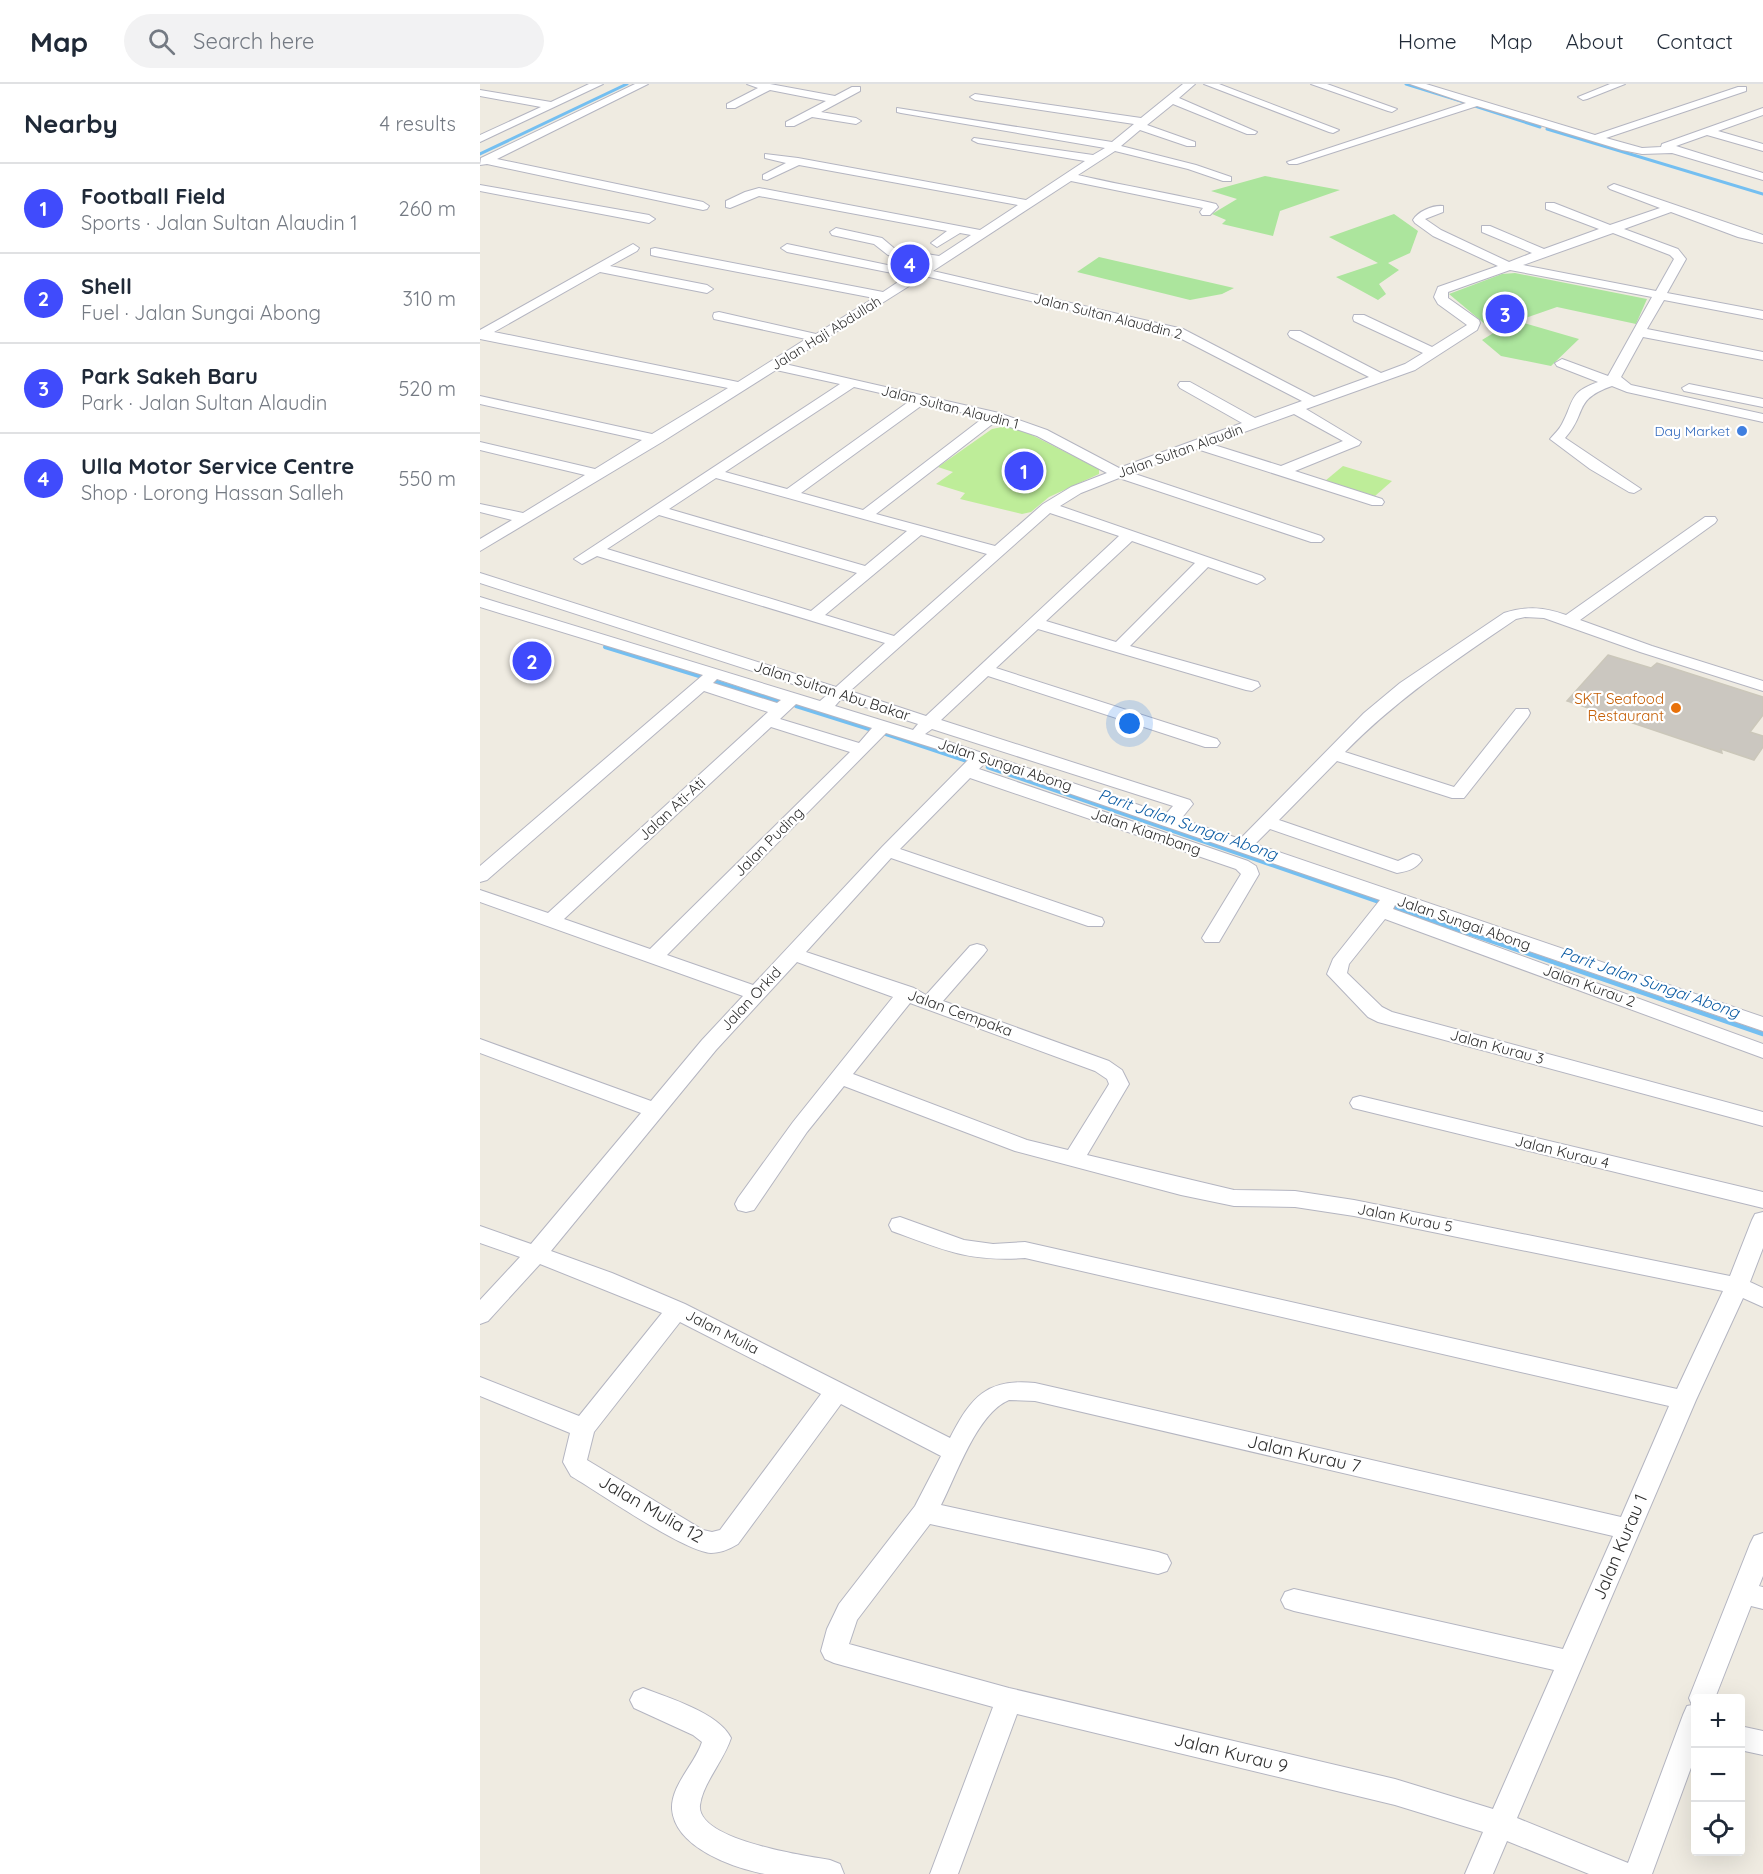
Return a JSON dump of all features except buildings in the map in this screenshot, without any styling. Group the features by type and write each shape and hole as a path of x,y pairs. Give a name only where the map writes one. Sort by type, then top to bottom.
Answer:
{"street":[{"path":"481,94 504,84"},
{"path":"481,137 598,84"},
{"path":"483,162 643,84"},
{"path":"752,84 835,99"},
{"name":"Jalan Haji Abdullah","path":"480,546 517,516 598,474 657,439 983,234 1097,159 1190,84"},
{"path":"1209,84 1333,130"},
{"path":"1316,84 1392,109"},
{"path":"1416,84 1594,139 1642,151 1673,150"},
{"path":"1583,98 1620,84"},
{"path":"731,106 768,87"},
{"path":"790,124 856,89"},
{"path":"1594,139 1742,89"},
{"path":"481,94 551,105"},
{"path":"975,97 1141,124 1191,144"},
{"path":"1171,99 1251,132"},
{"path":"1293,162 1476,103"},
{"path":"901,110 1114,146 1227,179"},
{"path":"1763,111 1666,146 1763,177"},
{"path":"810,113 856,122"},
{"path":"1706,131 1763,148"},
{"path":"978,140 1097,159"},
{"path":"770,156 1029,204"},
{"path":"767,177 798,161"},
{"path":"483,162 703,206"},
{"path":"1070,177 1118,188 1150,192 1212,207 1206,212"},
{"path":"1614,187 1763,239"},
{"path":"480,188 649,219"},
{"path":"730,204 749,194 759,192 983,234"},
{"path":"1550,206 1679,256 1680,259 1614,378 1580,398 1575,404 1572,422 1557,439 1595,466 1634,489"},
{"path":"1509,266 1670,208"},
{"path":"1439,209 1420,216 1419,220 1454,242 1509,266 1763,315"},
{"path":"937,243 958,229"},
{"path":"1486,229 1544,254"},
{"path":"836,232 878,241 892,252 942,260"},
{"path":"482,334 633,248"},
{"name":"Jalan Sultan Alauddin 2","path":"787,248 921,273 1172,330 1232,358 1315,403"},
{"path":"655,252 886,296"},
{"name":"Jalan Sultan Alaudin","path":"823,707 1048,507 1076,490 1118,473 1410,367 1472,327 1474,323 1443,301 1440,297 1442,290 1509,266"},
{"path":"598,268 707,289"},
{"path":"718,316 818,338"},
{"path":"480,318 502,322"},
{"path":"1359,318 1434,353"},
{"path":"1640,332 1763,356"},
{"path":"482,334 739,386"},
{"path":"1294,334 1381,378"},
{"path":"1562,363 1614,378 1763,403"},
{"name":"Jalan Sultan Alaudin 1","path":"773,365 994,416 1042,433 1118,473 1316,538"},
{"path":"1614,378 1628,388 1763,418"},
{"path":"582,559 851,382"},
{"path":"1185,385 1253,423"},
{"path":"789,494 922,399"},
{"path":"480,400 657,439"},
{"path":"1282,471 1354,442 1296,408"},
{"path":"865,515 994,416"},
{"path":"1197,444 1377,502"},
{"path":"480,446 598,474"},
{"path":"480,508 517,516 582,470"},
{"path":"714,473 998,552"},
{"path":"1048,507 1257,579"},
{"path":"657,510 867,571"},
{"path":"1568,621 1710,520"},
{"path":"814,616 918,530"},
{"path":"915,736 1128,535"},
{"path":"597,551 895,641"},
{"path":"1119,648 1205,561"},
{"name":"Jalan Sultan Abu Bakar","path":"480,578 1184,804 1170,820"},
{"name":"Jalan Sungai Abong","path":"480,602 708,679 781,710 823,707 1170,820 1243,846 1386,905"},
{"path":"1243,846 1370,717 1406,687 1510,616 1535,611 1763,686"},
{"path":"1035,623 1252,686"},
{"path":"985,670 1211,743"},
{"path":"480,876 708,679"},
{"path":"781,710 862,750"},
{"name":"Jalan Ati-Ati","path":"551,921 781,710"},
{"path":"1333,754 1458,794 1521,713"},
{"name":"Jalan Puding","path":"653,957 862,750 883,726"},
{"name":"Jalan Orkid","path":"480,1315 535,1255 709,1045 888,852 981,757"},
{"name":"Jalan Kiambang","path":"967,771 1249,870 1250,874 1212,938"},
{"path":"1266,821 1397,867 1405,866 1413,860"},
{"path":"888,852 1095,922"},
{"path":"480,896 756,993"},
{"name":"Jalan Kurau 2","path":"1386,905 1723,1022 1763,1051"},
{"name":"Jalan Kurau 3","path":"1386,905 1340,963 1337,974 1375,1012 1384,1017 1763,1119"},
{"path":"931,1002 977,950"},
{"name":"Jalan Cempaka","path":"794,954 907,993 1102,1066 1115,1075 1119,1084 1074,1158"},
{"path":"746,1204 800,1127 907,993"},
{"path":"1723,1022 1763,1024"},
{"path":"480,1046 656,1111"},
{"name":"Jalan Kurau 5","path":"840,1077 1022,1146 1234,1198 1295,1199 1354,1208 1737,1286 1763,1298"},
{"name":"Jalan Kurau 4","path":"1360,1103 1763,1200"},
{"name":"Jalan Kurau 1","path":"1479,1874 1684,1400 1737,1286 1763,1220"},
{"path":"900,1225 962,1248 993,1252 1025,1250 1684,1400"},
{"name":"Jalan Mulia","path":"480,1234 677,1310 954,1451"},
{"path":"480,1386 583,1428 677,1310"},
{"name":"Jalan Kurau 7","path":"954,1451 984,1405 998,1394 1014,1390 1035,1392 1628,1529"},
{"name":"Jalan Mulia 12","path":"583,1428 574,1455 575,1462 580,1469 694,1537 706,1542 719,1543 729,1537 837,1391"},
{"path":"954,1451 925,1512 1158,1563"},
{"name":"Jalan Kurau 9","path":"925,1512 849,1612 840,1629 834,1652 1009,1700 1361,1785 1399,1791 1501,1823 1621,1874"},
{"path":"1704,1694 1754,1596 1763,1544"},
{"path":"1294,1600 1571,1662"},
{"path":"643,1700 703,1726 717,1738 713,1754 692,1786 685,1811 691,1827 711,1842 765,1867 830,1874"},
{"path":"944,1874 1009,1700"},
{"path":"1638,1874 1691,1731"},
{"path":"1745,1739 1763,1743"}],"green space":[{"path":"1265,176 1340,190 1280,211 1273,236 1222,224 1226,220 1212,214 1237,199 1211,191"},
{"path":"1394,214 1418,231 1410,253 1388,263 1399,270 1379,284 1386,294 1378,300 1336,277 1378,263 1329,237"},
{"path":"1099,257 1234,288 1222,294 1190,300 1077,272"},
{"path":"1515,273 1647,299 1636,324 1557,307 1517,321 1579,339 1551,366 1501,356 1482,340 1500,329 1486,325 1449,294 1502,274"},
{"path":"1007,426 1018,428 1099,469 1099,474 1049,497 1031,512 1022,514 960,499 965,493 936,484 953,472 938,467 992,429"},
{"path":"1343,466 1392,481 1375,496 1325,481"}],"waterway":[{"path":"480,154 627,84"},
{"path":"1406,84 1464,102"},
{"path":"1475,106 1540,127"},
{"path":"1547,129 1763,194"},
{"name":"Parit Jalan Sungai Abong","path":"605,647 699,676"},
{"name":"Parit Jalan Sungai Abong","path":"717,682 780,702"},
{"name":"Parit Jalan Sungai Abong","path":"796,706 869,729"},
{"name":"Parit Jalan Sungai Abong","path":"886,734 970,762"},
{"name":"Parit Jalan Sungai Abong","path":"988,767 1380,902"},
{"name":"Parit Jalan Sungai Abong","path":"1392,907 1763,1034"}],"place":[{"name":"Ulla Motor Service Centre","path":"910,264"},
{"name":"Park Sakeh Baru","path":"1505,314"},
{"name":"Day Market","path":"1742,431"},
{"name":"Football Field","path":"1024,471"},
{"name":"Shell","path":"532,661"},
{"name":"SKT Seafood Restaurant","path":"1676,708"}]}
